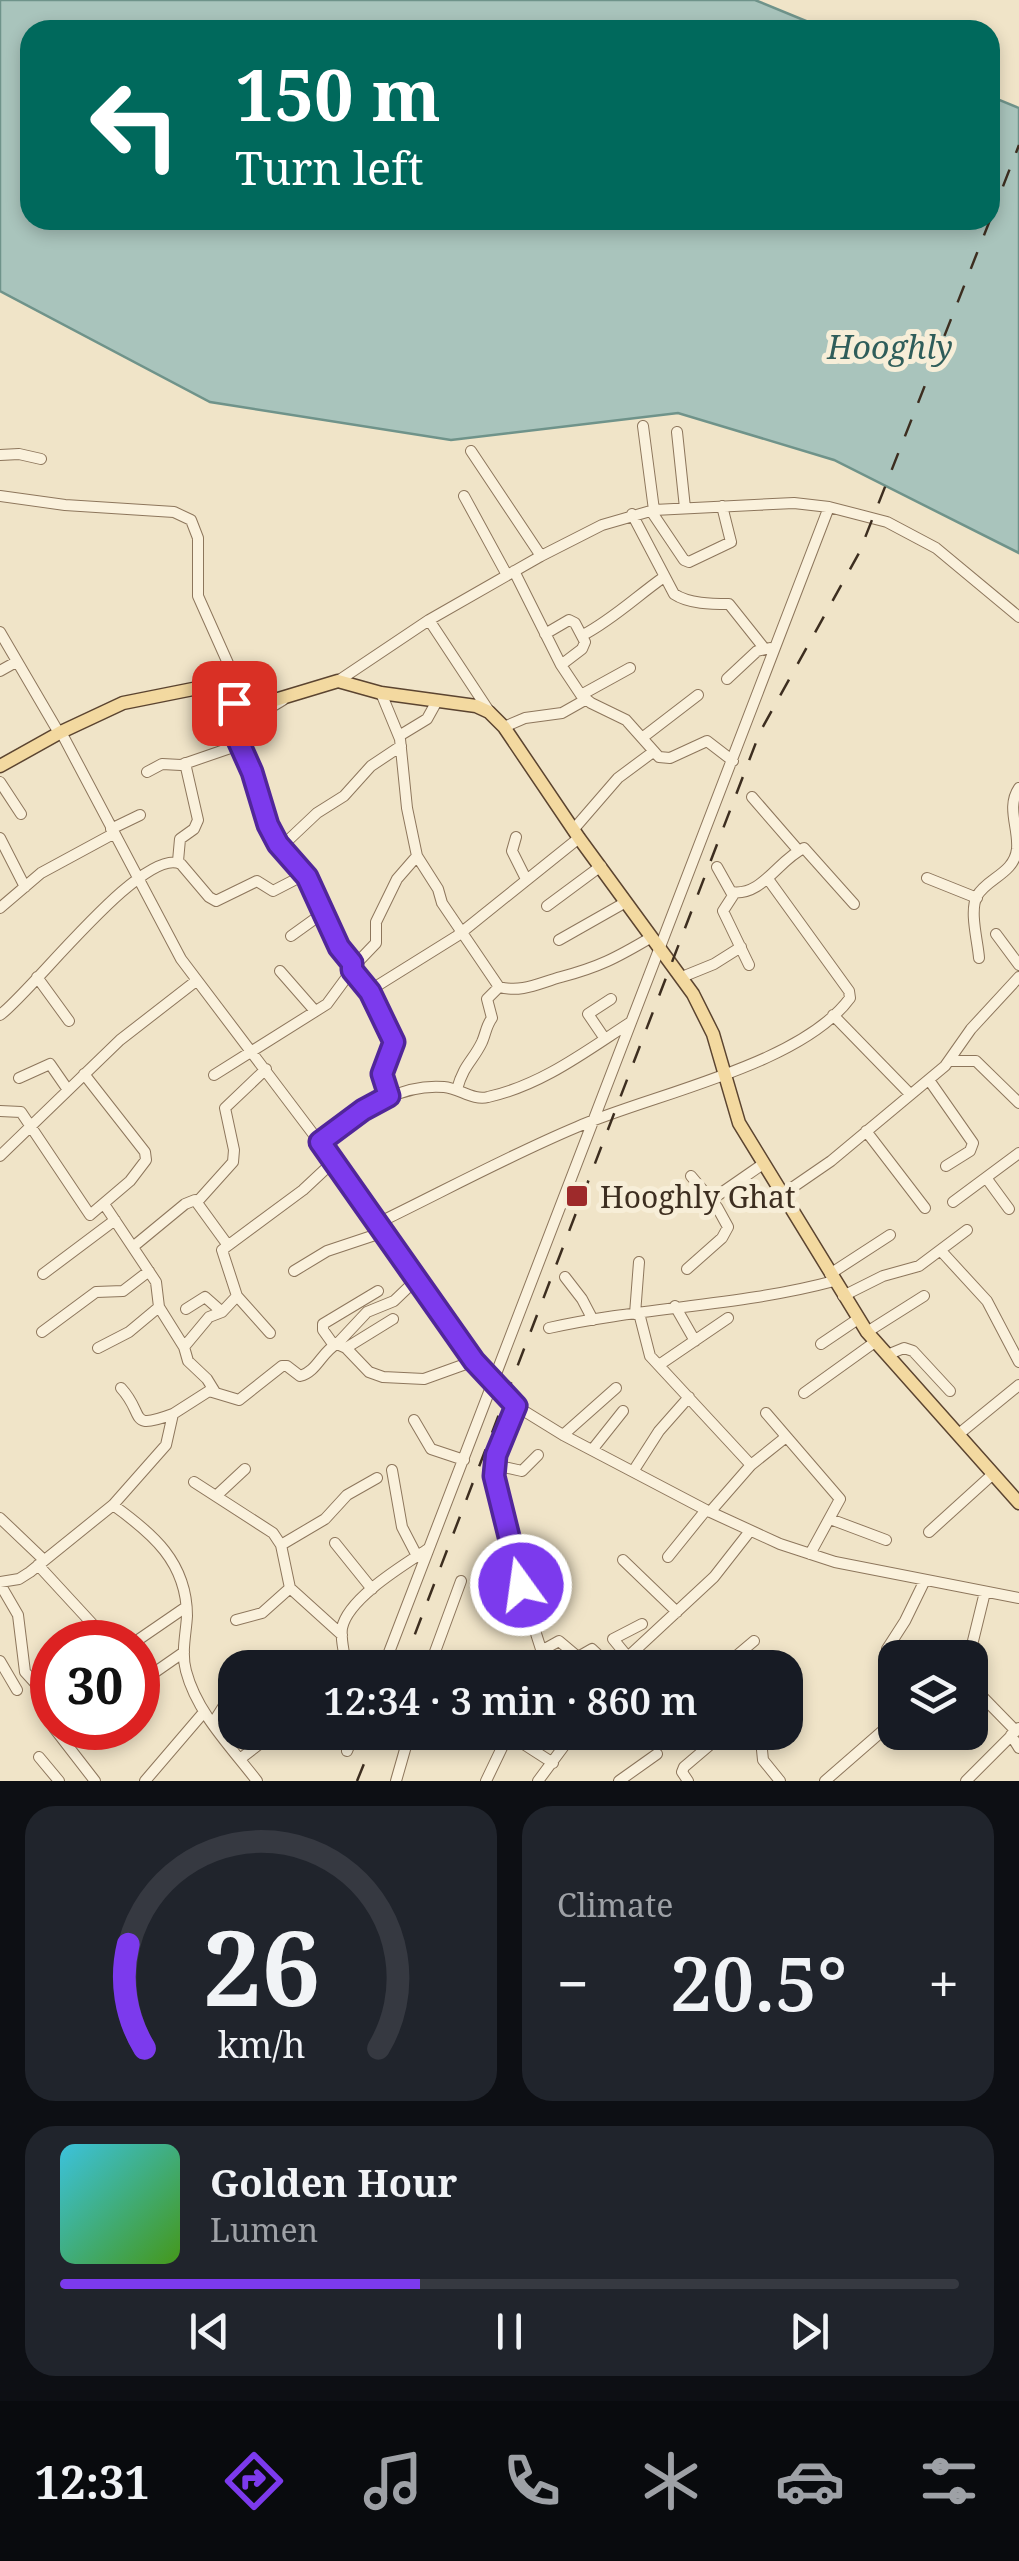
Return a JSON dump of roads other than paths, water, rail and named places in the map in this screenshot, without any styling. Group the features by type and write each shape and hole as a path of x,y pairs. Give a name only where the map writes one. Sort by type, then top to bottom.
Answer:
{"main road":[{"path":"0,766 123,703 214,686 240,688 266,699 284,700 338,681 382,693 476,706 489,712 504,727 650,938 682,977 713,1034 739,1124 858,1319 1019,1503"}],"street":[{"path":"643,426 653,510 684,560 689,562 731,542 722,506"},
{"path":"677,432 685,508"},
{"path":"471,452 541,556"},
{"path":"0,456 18,454 41,459"},
{"path":"0,496 174,512 191,520 198,538 198,596 240,688"},
{"path":"464,496 583,698 626,720 662,758 707,741 733,762"},
{"path":"338,681 429,620 541,556 602,525 653,510 794,503 829,507 886,522 918,537 951,560 1019,617"},
{"path":"390,1650 829,507"},
{"path":"632,514 678,597 695,598 711,606 729,604 764,648 776,650"},
{"path":"583,636 602,626 616,611 664,577"},
{"path":"429,620 489,712"},
{"path":"545,634 572,620 583,636 582,649 561,664"},
{"path":"0,632 60,733 196,982 334,1161 474,1361 516,1406 708,1511 810,1554 1019,1598"},
{"path":"727,679 764,648"},
{"path":"0,671 16,662"},
{"path":"504,727 525,718 562,712 630,668"},
{"path":"214,686 238,710 239,745 252,772 268,825 304,875 394,1042 382,1074 389,1096"},
{"path":"382,693 400,741 417,856 438,889 442,903 498,987 528,988 590,971 650,938"},
{"path":"642,738 698,695"},
{"path":"237,727 284,700"},
{"path":"281,847 428,719 436,701"},
{"path":"147,772 162,764 184,764 239,745"},
{"path":"370,992 462,932 526,879 576,834 618,778 653,752"},
{"path":"184,764 198,820 194,830 180,840 178,861 208,897 216,901 257,881 273,891 304,875"},
{"path":"0,782 21,814"},
{"path":"976,898 1015,857 1013,798 1019,788"},
{"path":"752,797 798,850"},
{"path":"0,908 41,874 140,814"},
{"path":"516,837 512,851 526,879"},
{"path":"0,838 26,887"},
{"path":"749,965 723,910 734,894 761,885 798,850 806,849 854,904"},
{"path":"214,1076 331,1001 352,968 376,943 376,922 398,879 417,856"},
{"path":"0,1015 13,1006 82,928 139,879 178,861"},
{"path":"547,906 601,866"},
{"path":"717,868 734,894"},
{"path":"928,878 976,898"},
{"path":"294,1272 593,1120 723,1076 811,1033 833,1015 851,994 768,879"},
{"path":"976,898 979,958"},
{"path":"559,940 626,902"},
{"path":"291,936 324,913"},
{"path":"996,934 1019,965"},
{"path":"682,977 741,947"},
{"path":"280,971 314,1012"},
{"path":"37,977 69,1020"},
{"path":"783,1194 818,1171 950,1061 971,1029 1019,977"},
{"path":"0,1156 154,1011 196,982"},
{"path":"457,1089 465,1065 483,1040 492,1018 486,999 498,987"},
{"path":"604,1039 588,1014 611,1000"},
{"path":"833,1015 910,1094"},
{"path":"320,1142 389,1096 426,1087 457,1089 482,1098 515,1088 577,1058 631,1021"},
{"path":"950,1061 976,1060 1019,1103"},
{"path":"19,1078 50,1064 68,1090"},
{"path":"134,1246 185,1204 198,1201 233,1162 225,1108 266,1070"},
{"path":"0,1111 20,1112 32,1125 90,1215 143,1168 146,1160 145,1152 114,1109 84,1074"},
{"path":"929,1080 974,1143 970,1151 946,1166"},
{"path":"866,1132 925,1208"},
{"path":"953,1202 1019,1153"},
{"path":"270,1333 238,1296 222,1256 227,1244 303,1190 334,1161"},
{"path":"711,1200 763,1164"},
{"path":"687,1269 727,1231 727,1222 691,1176"},
{"path":"988,1178 1009,1209"},
{"path":"198,1201 227,1244"},
{"path":"104,1204 149,1271 159,1291 160,1308 184,1347 188,1361 216,1393"},
{"path":"43,1274 115,1220"},
{"path":"844,1296 900,1270 919,1266 966,1230"},
{"path":"548,1328 674,1306 769,1296 832,1277 890,1235"},
{"path":"942,1252 987,1300 1019,1362"},
{"path":"638,1262 637,1313 646,1349 751,1465"},
{"path":"42,1332 96,1292 123,1291 149,1271"},
{"path":"565,1277 592,1320"},
{"path":"121,1388 132,1400 136,1416 150,1422 173,1414 209,1391 239,1400 282,1366 304,1376 339,1345 362,1317 394,1301 418,1278"},
{"path":"378,1291 323,1324 322,1330 369,1372 383,1377 429,1378 474,1361"},
{"path":"184,1347 209,1318 222,1312 238,1296"},
{"path":"804,1392 924,1296"},
{"path":"186,1309 204,1297 222,1312"},
{"path":"674,1306 696,1340"},
{"path":"98,1348 129,1332 160,1308"},
{"path":"659,1365 728,1318"},
{"path":"339,1345 393,1319"},
{"path":"821,1344 858,1319"},
{"path":"887,1355 904,1348 912,1351 950,1391"},
{"path":"960,1433 1019,1385"},
{"path":"563,1435 616,1388"},
{"path":"634,1470 659,1431 689,1397"},
{"path":"516,1406 495,1465 496,1485 541,1650"},
{"path":"592,1450 623,1411"},
{"path":"766,1413 840,1499 810,1554"},
{"path":"30,1677 23,1666 18,1615 2,1580 19,1579 113,1505 166,1444 173,1414"},
{"path":"414,1420 431,1449 464,1460"},
{"path":"668,1557 751,1465 786,1437"},
{"path":"495,1465 522,1471 538,1455"},
{"path":"216,1496 244,1469"},
{"path":"392,1470 402,1526 417,1556"},
{"path":"929,1532 993,1474"},
{"path":"281,1545 326,1520 347,1496 377,1478"},
{"path":"194,1482 274,1533 281,1545 290,1588 342,1635"},
{"path":"113,1505 161,1543 170,1557 186,1606 186,1670 204,1712 257,1781"},
{"path":"0,1518 90,1620"},
{"path":"830,1519 886,1540"},
{"path":"634,1650 723,1567 750,1531"},
{"path":"335,1543 372,1589"},
{"path":"344,1650 345,1620 372,1589 430,1547"},
{"path":"623,1560 677,1612"},
{"path":"893,1640 924,1580"},
{"path":"436,1650 461,1581"},
{"path":"236,1620 262,1613 290,1588"},
{"path":"973,1640 985,1592"},
{"path":"160,1624 186,1606"},
{"path":"622,1650 614,1639 642,1624"},
{"path":"743,1650 754,1641"},
{"path":"547,1650 559,1642 569,1650"},
{"path":"160,1669 184,1652"},
{"path":"0,1661 17,1690"},
{"path":"988,1703 1015,1732 1019,1748"},
{"path":"145,1781 204,1712"},
{"path":"213,1724 218,1716"},
{"path":"966,1781 1015,1732"},
{"path":"825,1781 878,1735"},
{"path":"71,1750 95,1781"},
{"path":"240,1759 251,1750"},
{"path":"396,1781 405,1750"},
{"path":"486,1781 499,1750"},
{"path":"532,1750 553,1763"},
{"path":"543,1779 561,1750"},
{"path":"688,1781 682,1772 684,1767 704,1750"},
{"path":"761,1750 780,1781"},
{"path":"620,1781 657,1754"},
{"path":"39,1757 58,1781"}],"water":[{"name":"Hooghly","path":"0,0 755,0 804,20 20,20 20,230 1000,230 1000,100 1019,108 1019,553 834,460 678,413 451,440 210,402 0,291"}],"railway":[{"path":"1000,194 1019,145"},
{"path":"409,1650 760,732 859,553 986,230"},
{"path":"357,1781 370,1750"}],"place":[{"name":"Hooghly Ghat","path":"577,1196"}]}
